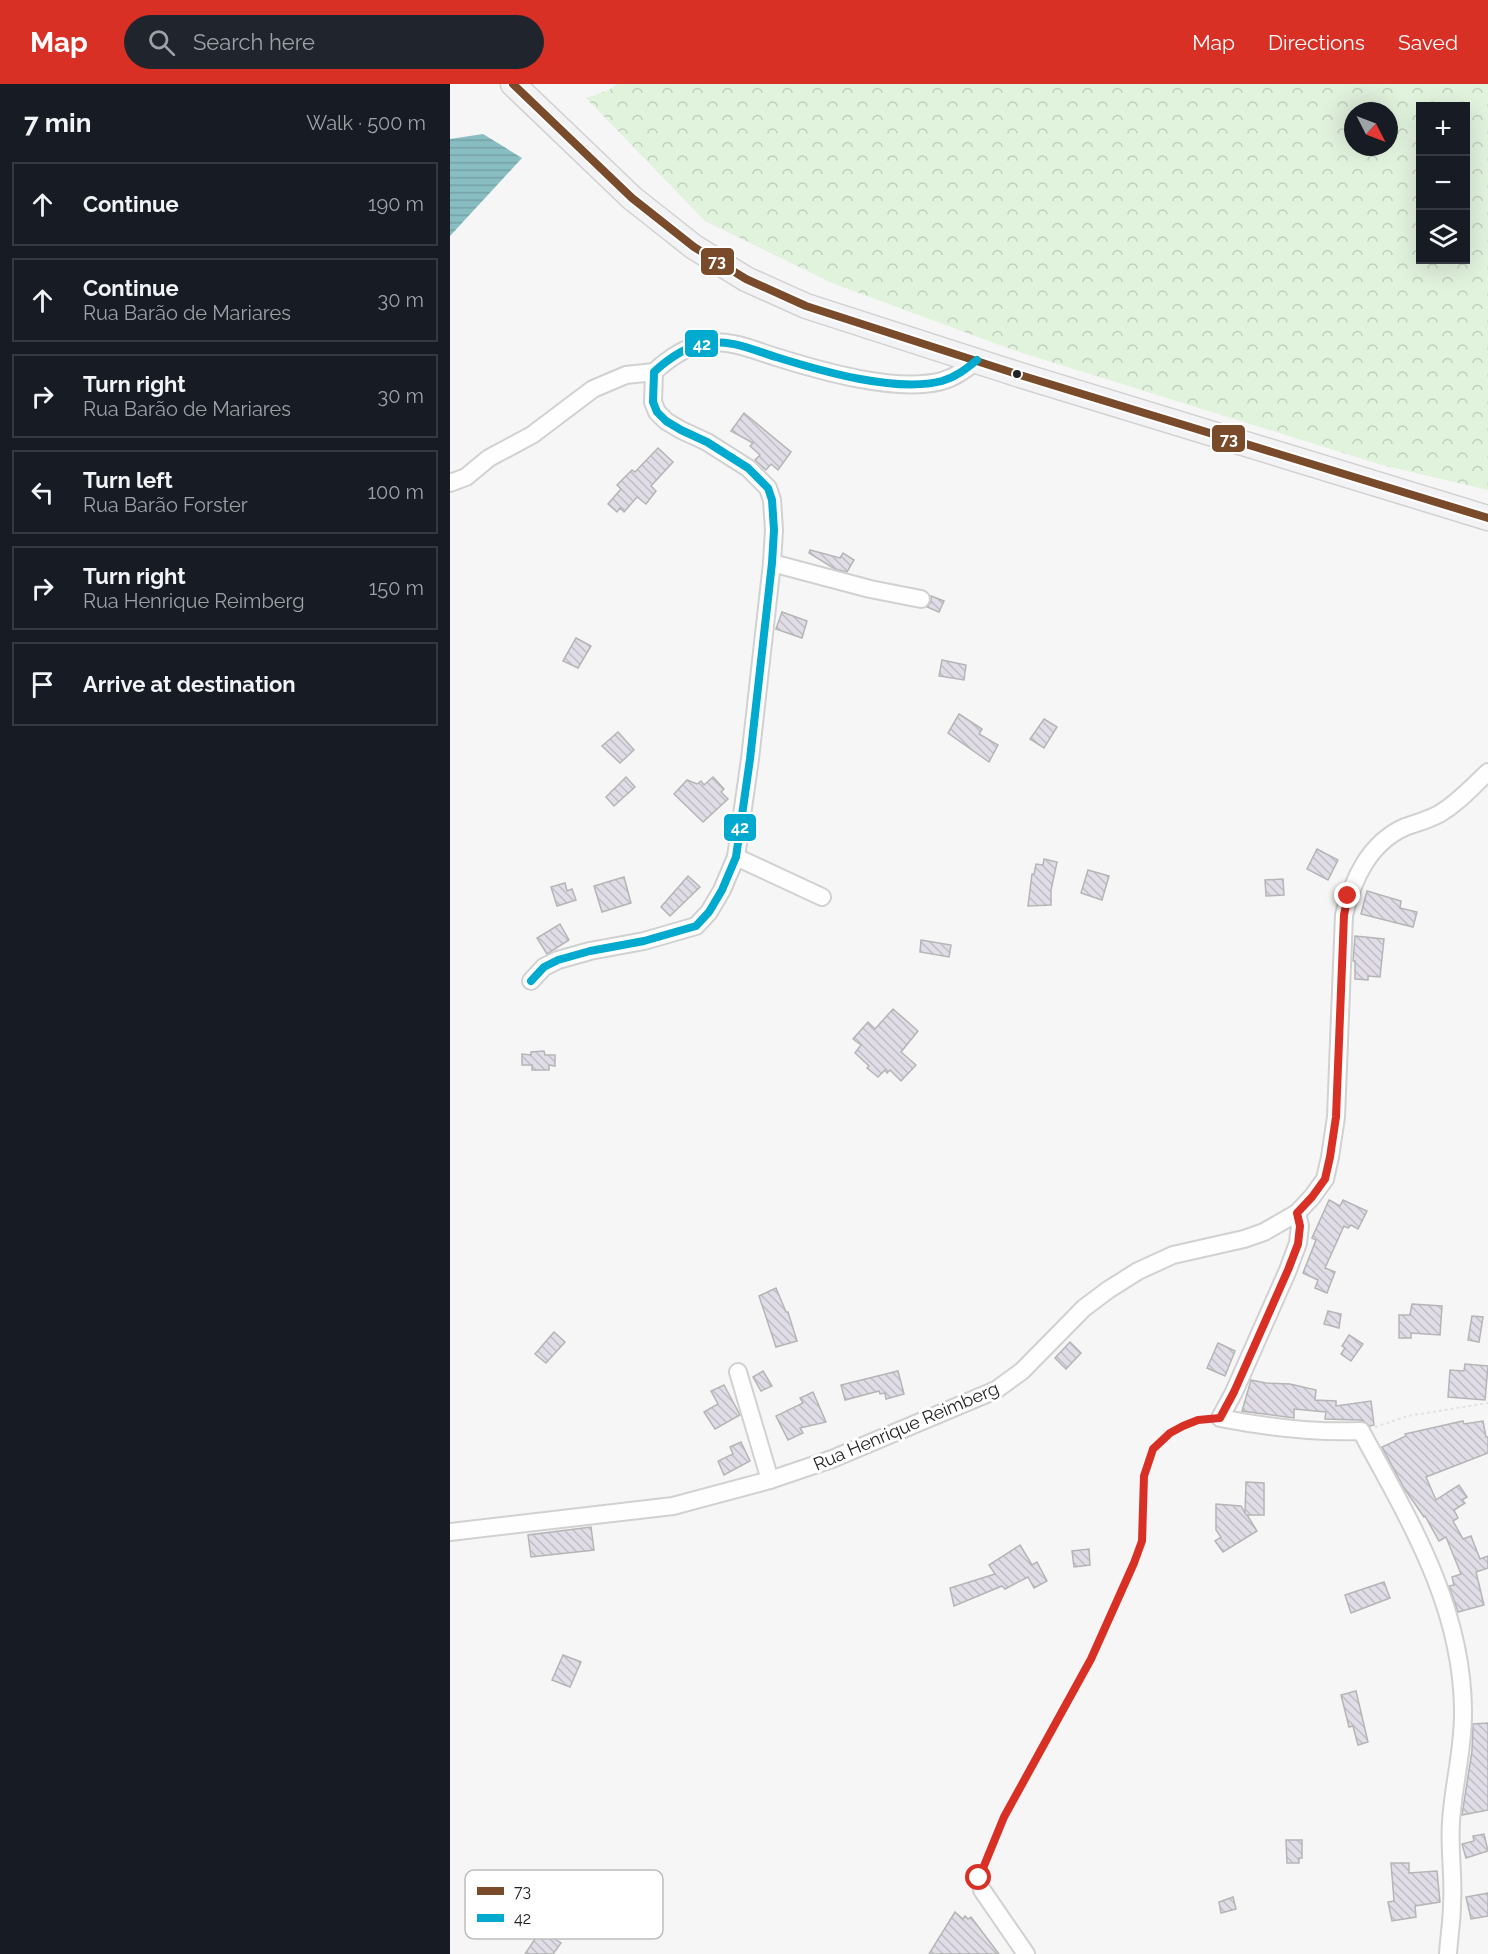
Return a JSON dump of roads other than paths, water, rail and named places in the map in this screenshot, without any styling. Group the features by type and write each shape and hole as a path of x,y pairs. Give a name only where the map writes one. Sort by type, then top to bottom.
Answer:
{"main road":[{"path":"513,84 632,198 694,247 746,279 806,306 1488,518"}],"street":[{"path":"450,483 466,477 489,459 532,435 593,389 626,375 654,372 682,351 707,343 741,345 823,370 907,385 944,381 962,373 976,360"},
{"path":"531,981 544,967 558,960 689,930 696,926 709,912 722,890 736,857 750,759 772,563 774,512 768,488 754,473 707,442 666,421 657,412 653,402 654,372"},
{"path":"772,563 870,589 921,598"},
{"name":"Rua Henrique Reimberg","path":"450,1532 674,1506 699,1501 770,1480 867,1445 996,1390 1022,1371 1084,1308 1138,1271 1173,1255 1254,1236 1297,1213 1325,1179 1330,1157 1336,1117 1344,915 1352,885 1373,851 1384,840 1452,806 1488,772"},
{"path":"736,857 822,897"},
{"path":"1297,1213 1300,1226 1298,1244 1234,1392 1220,1418 1274,1426 1343,1432 1361,1431 1422,1544 1451,1623 1460,1670 1462,1728 1451,1822 1452,1904 1448,1954"},
{"path":"738,1372 770,1480"},
{"path":"982,1890 1024,1953"}],"water":[{"path":"483,134 522,158 450,236 450,139"}]}
